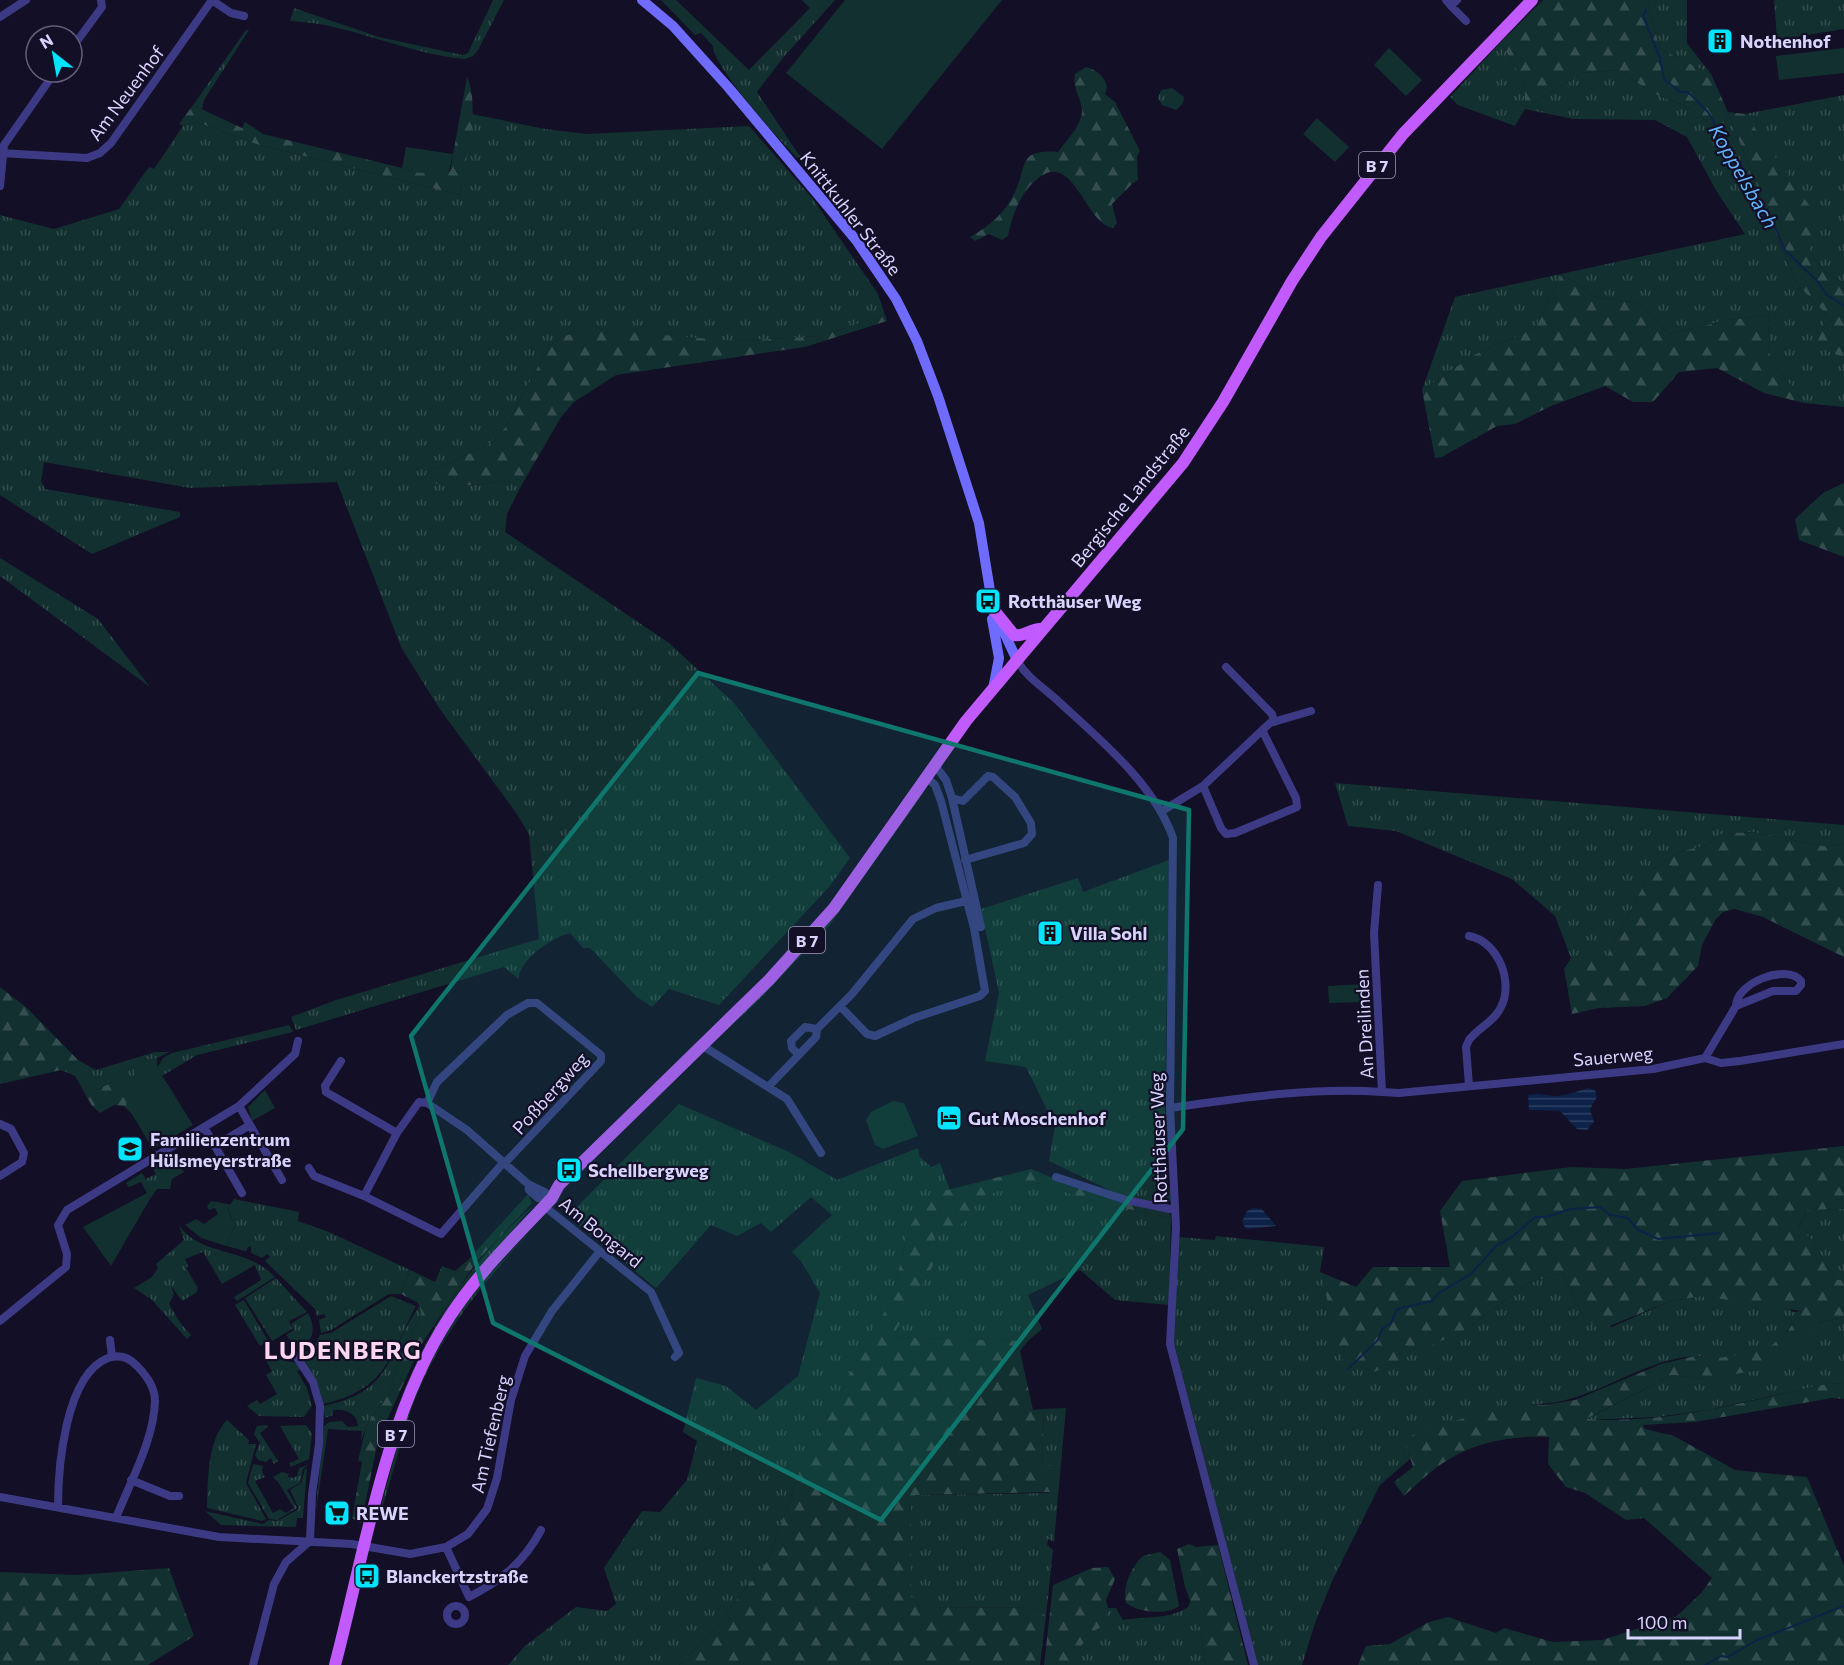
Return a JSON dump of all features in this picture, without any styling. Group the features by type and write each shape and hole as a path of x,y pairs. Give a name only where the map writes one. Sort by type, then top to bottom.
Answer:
{"main road":[{"name":"Bergische Landstraße","path":"335,1665 397,1428 426,1357 469,1289 575,1169 666,1083 820,926 851,887 934,764 1042,629 1095,570 1183,463 1223,402 1304,262 1333,221 1403,134 1532,0"},
{"path":"993,609 1014,635 1025,635 1035,628 1042,629"}],"street":[{"path":"0,17 26,0"},
{"path":"84,32 102,7 101,0"},
{"name":"Am Neuenhof","path":"1,153 87,158 100,153 111,143 213,0 231,14 244,16"},
{"name":"Knittkuhler Straße","path":"642,0 680,33 728,87 856,240 896,299 927,365 979,523 993,609 1017,660"},
{"path":"1451,2 1466,21"},
{"path":"0,186 1,153 4,145 47,84"},
{"path":"992,691 999,658 992,621 993,609"},
{"name":"Rotthäuser Weg","path":"1017,660 1023,670 1064,706 1143,785 1162,811 1174,845 1170,1108 1175,1210 1172,1356 1254,1665"},
{"path":"1226,667 1272,714 1274,722"},
{"path":"1162,811 1203,786 1262,730 1274,722 1311,711"},
{"path":"1203,786 1221,828 1226,834 1235,833 1297,807 1296,798 1262,730"},
{"path":"934,764 946,780 952,798 966,901 978,927"},
{"path":"952,798 963,801 988,776 993,777 1015,797 1033,827 1032,834 1024,843 962,859"},
{"path":"840,1006 867,1034 874,1036 914,1018 980,996 986,986 978,927 962,859 935,785 926,777"},
{"name":"An Dreilinden","path":"1170,1108 1275,1093 1350,1089 1382,1092 1374,933 1378,885"},
{"path":"768,1087 816,1037 817,1029 840,1006 913,919 928,911 966,901"},
{"path":"1469,936 1476,937 1494,950 1503,971 1504,985 1501,1008 1468,1040 1466,1047 1469,1085"},
{"path":"1705,1058 1736,1006 1741,993 1758,980 1784,975 1797,976 1801,981 1802,985 1796,991 1773,991 1736,1006"},
{"name":"Poßbergweg","path":"427,1103 437,1082 507,1015 528,1003 537,1003 601,1055 602,1061 504,1164"},
{"path":"799,1054 792,1048 791,1041 805,1027 817,1029"},
{"path":"0,1321 66,1267 67,1254 58,1225 67,1210 239,1106 295,1054 298,1041"},
{"name":"Sauerweg","path":"1382,1092 1399,1093 1653,1069 1705,1058 1721,1062 1740,1061 1844,1044"},
{"path":"703,1046 787,1099 821,1153"},
{"path":"341,1061 325,1086 326,1092 397,1133"},
{"path":"364,1196 397,1133 416,1105 423,1101 467,1130 528,1184 544,1192 548,1201"},
{"path":"239,1106 282,1180"},
{"path":"0,1124 11,1129 24,1153 22,1162 0,1176"},
{"path":"215,1146 250,1125"},
{"path":"204,1127 242,1193"},
{"path":"309,1168 314,1176 364,1196 441,1234 504,1164"},
{"path":"1056,1177 1126,1200 1175,1210"},
{"name":"Am Bongard","path":"548,1201 600,1251 656,1298 679,1353 675,1357"},
{"name":"Am Tiefenberg","path":"366,1545 410,1554 446,1547 468,1534 487,1509 497,1478 511,1400 525,1356 552,1311 600,1251"},
{"path":"110,1340 112,1357"},
{"path":"253,1665 274,1584 286,1562 310,1541 312,1494 320,1438 320,1406 313,1382 296,1356"},
{"path":"58,1507 60,1452 67,1421 89,1374 102,1361 112,1357 130,1360 149,1379 154,1397 147,1438 116,1518"},
{"path":"131,1480 170,1496 179,1496"},
{"path":"0,1497 219,1537 366,1545"},
{"path":"461,1608 469,1597 490,1587 509,1572 527,1553 541,1530"},
{"path":"446,1547 469,1597"}],"highlighted area":[{"path":"698,673 1189,810 1183,1129 881,1520 493,1323 411,1036"}],"green space":[{"path":"493,0 504,0 478,50 473,56 465,59 421,51 334,27 290,21 294,8 379,37 462,55 468,53"},
{"path":"661,0 676,0 749,70 810,8 802,0 835,0 782,59 757,92 807,167 737,89 716,56 713,46 701,33 695,35"},
{"path":"845,0 1002,0 882,149 786,73"},
{"path":"1543,0 1647,0 1660,49 1711,74 1728,112 1745,114 1818,218 1810,251 1825,272 1844,283 1844,358 1816,346 1827,315 1796,283 1728,113 1720,132 1688,107 1652,93 1619,70 1583,73 1525,108 1525,85 1501,42"},
{"path":"1647,0 1687,0 1687,43 1711,74 1660,49"},
{"path":"1774,0 1844,0 1844,29 1777,40"},
{"path":"246,30 249,30 204,100 202,109 193,105"},
{"path":"1501,42 1525,85 1525,108 1583,73 1619,70 1652,93 1688,107 1720,132 1728,113 1796,283 1827,315 1817,346 1844,358 1844,407 1804,403 1770,358 1768,315 1728,320 1669,334 1638,303 1595,297 1562,274 1535,328 1474,355 1422,390 1455,297 1745,234 1717,192 1687,137 1655,120 1573,119 1525,109 1515,126 1458,105 1450,97"},
{"path":"1389,48 1422,80 1406,96 1374,65"},
{"path":"1844,48 1844,73 1779,80 1776,56"},
{"path":"1086,67 1099,73 1105,81 1105,94 1115,102 1140,151 1137,156 1138,180 1112,204 1117,223 1113,228 1103,223 1068,179 1059,172 1047,173 1024,193 1008,236 1002,240 989,234 975,241 970,237 991,223 1007,205 1016,190 1026,160 1037,153 1058,152 1077,127 1082,111 1074,79 1075,74"},
{"path":"467,77 473,103 460,195 256,144 197,122 183,126 179,124 193,105 242,128 245,122 263,134 412,172 450,171"},
{"path":"1172,88 1184,97 1183,103 1176,110 1162,105 1158,98 1161,90"},
{"path":"1844,95 1844,283 1825,272 1810,251 1745,114"},
{"path":"472,114 545,129 587,134 749,126 813,199 878,294 885,315 821,336 736,341 561,337 549,346 505,428 490,444 429,472 460,486 509,481 520,488 507,514 505,532 669,643 734,703 850,858 829,887 719,1005 669,989 652,1007 637,997 590,948 583,948 570,933 546,944 530,957 520,972 519,979 504,967 296,1030 291,1017 336,1000 539,939 529,834 517,814 439,708 401,647 337,482 190,488 44,462 41,481 45,489 180,512 180,517 92,554 0,495 0,215 54,229 119,209 149,167 154,169 183,126 197,122 256,144 460,195"},
{"path":"1317,118 1349,147 1335,162 1303,134"},
{"path":"406,147 453,154 448,175 412,172 402,168"},
{"path":"1562,274 1595,297 1638,303 1669,334 1728,320 1768,315 1770,358 1804,403 1764,393 1717,368 1679,372 1653,402 1633,402 1605,386 1551,406 1515,424 1497,426 1442,457 1435,458 1422,390 1474,355 1535,328"},
{"path":"885,315 887,321 805,347 616,375 574,402 561,417 520,488 509,481 460,486 422,482 429,472 490,444 505,428 549,346 561,337 590,329 736,341 821,336"},
{"path":"1844,483 1844,557 1799,540 1795,519 1823,493"},
{"path":"0,558 98,619 150,687 0,576"},
{"path":"1335,783 1844,825 1844,843 1829,847 1753,832 1721,834 1707,845 1679,852 1651,871 1606,958 1571,958 1555,916 1512,879 1396,831 1348,826"},
{"path":"926,789 829,926 756,1003 712,1043 843,904"},
{"path":"1753,832 1829,847 1844,843 1844,957 1763,917 1734,909 1723,912 1716,919 1702,945 1698,966 1667,998 1645,1006 1599,1008 1572,1014 1564,969 1571,958 1606,958 1651,871 1679,852 1707,845 1721,834"},
{"path":"1169,860 1165,1109 1167,1179 1172,1200 1165,1204 1120,1195 1049,1161 1055,1126 1026,1067 985,1061 999,993 981,909 1078,878 1083,892"},
{"path":"1365,984 1366,1002 1329,1003 1328,986"},
{"path":"0,987 26,1007 78,1060 61,1070 0,1084"},
{"path":"289,1025 293,1032 197,1055 162,1076 176,1100 157,1068 163,1058 172,1053"},
{"path":"155,1052 169,1052 152,1061 143,1058 151,1062 153,1149 113,1082 96,1090 79,1071 75,1076 61,1070 78,1060 96,1070"},
{"path":"157,1058 158,1069 193,1125 153,1149 126,1104 134,1089 134,1062"},
{"path":"79,1070 96,1090 113,1082 129,1082 132,1114 124,1106 114,1105 100,1113 92,1106 75,1076"},
{"path":"265,1090 275,1108 252,1121 248,1107"},
{"path":"893,1101 904,1103 918,1136 883,1149 875,1145 866,1120 871,1112"},
{"path":"679,1104 791,1153 837,1180 918,1148 920,1157 931,1167 940,1163 950,1191 909,1228 891,1302 872,1331 800,1470 769,1559 714,1629 679,1665 508,1665 525,1646 576,1607 607,1611 616,1604 604,1568 642,1511 660,1512 687,1480 697,1441 683,1432 696,1378 726,1386 756,1410 798,1376 820,1293 801,1261 792,1252 832,1215 811,1197 771,1232 761,1223 737,1236 711,1225 656,1288 568,1216"},
{"path":"1844,1146 1844,1209 1807,1210 1799,1227 1813,1241 1835,1280 1844,1280 1844,1317 1820,1322 1777,1362 1761,1370 1702,1379 1672,1375 1586,1419 1617,1420 1679,1415 1831,1383 1844,1384 1844,1399 1832,1398 1695,1422 1643,1425 1645,1429 1674,1436 1735,1470 1807,1477 1844,1566 1844,1665 1358,1665 1366,1646 1390,1644 1429,1622 1448,1617 1496,1633 1504,1628 1553,1642 1602,1640 1677,1616 1702,1592 1712,1578 1644,1518 1626,1520 1585,1493 1566,1487 1548,1464 1549,1437 1521,1437 1494,1441 1467,1450 1438,1467 1404,1496 1394,1482 1413,1467 1404,1438 1473,1415 1529,1404 1544,1405 1575,1400 1661,1364 1695,1356 1718,1358 1744,1354 1772,1345 1787,1332 1801,1311 1701,1296 1668,1302 1600,1330 1584,1317 1562,1273 1528,1283 1467,1329 1374,1372 1343,1362 1320,1272 1356,1287 1373,1267 1450,1267 1440,1211 1462,1181 1571,1167 1625,1169"},
{"path":"173,1154 184,1172 172,1179 170,1189 157,1189 150,1199 141,1182 129,1187 126,1183 142,1173 146,1179 156,1174 152,1167"},
{"path":"1031,1169 1082,1188 1169,1212 1171,1218 1090,1201 1041,1183 1007,1188 980,1197 957,1230 933,1230 939,1255 892,1337 1028,1341 1020,1351 1033,1410 1044,1409 1042,1466 1059,1465 1056,1492 915,1495 911,1502 911,1597 920,1607 1035,1608 1046,1616 1040,1665 679,1665 714,1629 769,1559 800,1470 872,1331 891,1302 909,1228 931,1194"},
{"path":"1042,1183 1090,1201 1171,1218 1169,1305 1115,1300 1080,1270 1028,1295 1042,1329 1028,1341 891,1337 939,1255 933,1230 957,1230 979,1197 1007,1188"},
{"path":"147,1193 150,1199 111,1266 83,1227"},
{"path":"528,1194 532,1203 477,1261 421,1345 378,1440 361,1524 352,1518 362,1462 358,1461 366,1427 391,1388 401,1353 422,1313 418,1303 401,1294 410,1270 435,1282 442,1266 455,1271 469,1259"},
{"path":"234,1199 299,1212 298,1221 329,1232 410,1270 401,1294 389,1294 331,1330 321,1333 319,1320 326,1317 324,1314 317,1316 315,1309 265,1261 270,1257 267,1254 262,1258 251,1253 249,1246 246,1251 226,1246 235,1226 228,1208"},
{"path":"211,1201 233,1205 228,1209 235,1226 226,1246 201,1238 185,1225 196,1219 204,1224 218,1214 215,1208 209,1210 207,1206"},
{"path":"532,1207 457,1296 393,1420 417,1361 449,1304 487,1252"},
{"path":"1844,1209 1844,1280 1835,1280 1813,1241 1799,1228 1807,1210"},
{"path":"543,1218 482,1287 448,1334 420,1387 409,1416 376,1524 403,1425 419,1382 442,1336 475,1290"},
{"path":"179,1225 199,1242 251,1260 275,1277 237,1301 234,1297 261,1280 255,1265 222,1284 203,1252 185,1259 188,1266 186,1268 198,1288 196,1293 182,1301 171,1286 174,1294 169,1304 191,1335 187,1339 151,1299 134,1288 152,1277 158,1268 156,1264 184,1240"},
{"path":"1216,1236 1324,1247 1320,1272 1434,1343 1467,1329 1528,1283 1562,1273 1584,1317 1612,1327 1668,1302 1701,1296 1779,1306 1794,1312 1802,1311 1781,1338 1760,1350 1725,1357 1696,1356 1674,1359 1573,1398 1551,1403 1529,1404 1405,1438 1410,1459 1380,1485 1333,1579 1315,1623 1302,1665 1258,1665 1174,1343 1179,1237 1215,1240"},
{"path":"276,1278 307,1312 289,1321 292,1329 272,1341 245,1298"},
{"path":"391,1296 416,1306 383,1369 373,1381 360,1390 344,1398 323,1404 318,1385 301,1356 313,1347 320,1335 331,1333"},
{"path":"244,1300 268,1341 260,1346 235,1305"},
{"path":"420,1305 422,1313 401,1353 391,1388 366,1427 361,1441 362,1431 328,1429 315,1517 324,1426 329,1422 342,1421 348,1427 358,1426 353,1415 342,1410 333,1410 333,1415 325,1418 323,1406 364,1391 376,1381"},
{"path":"308,1313 311,1318 312,1334 307,1342 297,1347 286,1335 294,1330 291,1324"},
{"path":"1844,1317 1844,1384 1831,1383 1708,1410 1657,1417 1585,1420 1672,1375 1702,1379 1777,1362 1812,1327 1821,1322"},
{"path":"275,1354 281,1360 297,1363 302,1369 297,1371 307,1388 312,1406 304,1417 259,1416 247,1406 257,1400 260,1404 277,1394 266,1375 272,1371 266,1361"},
{"path":"1066,1408 1054,1542 1048,1539 1047,1545 1053,1550 1046,1616 1035,1608 920,1607 911,1597 911,1501 915,1495 1050,1493 1042,1466 1044,1409"},
{"path":"227,1420 249,1440 248,1444 256,1444 246,1483 266,1519 262,1521 207,1508 208,1474 212,1450 220,1428"},
{"path":"267,1425 268,1427 260,1433 278,1461 274,1464 271,1458 266,1462 258,1460 255,1455 260,1443 254,1434 257,1426"},
{"path":"306,1425 312,1433 309,1459 291,1467 289,1463 299,1459 280,1426"},
{"path":"253,1464 263,1466 262,1471 265,1477 255,1481 273,1513 280,1509 286,1513 294,1508 273,1477 282,1472 293,1478 297,1476 299,1468 308,1465 303,1469 300,1483 287,1490 297,1508 277,1520 269,1519 248,1483"},
{"path":"305,1469 307,1469 303,1518 297,1518 296,1527 221,1525 205,1511 263,1524 269,1520 277,1521 299,1509 290,1490 301,1483"},
{"path":"1189,1544 1196,1547 1218,1545 1248,1665 1205,1665 1201,1630 1185,1587 1177,1549"},
{"path":"1160,1552 1170,1560 1179,1606 1160,1612 1145,1611 1126,1603 1125,1590 1131,1571 1143,1556"},
{"path":"1108,1567 1115,1579 1106,1600 1108,1608 1101,1627 1089,1634 1082,1645 1075,1665 1044,1665 1053,1585 1092,1568"},
{"path":"169,1568 194,1636 148,1665 0,1665 0,1572 77,1575"},
{"path":"1191,1600 1201,1630 1205,1665 1075,1665 1084,1641 1102,1621 1108,1608 1116,1608 1123,1620 1157,1617 1173,1614 1188,1607"}],"water":[{"path":"1588,1088 1595,1090 1597,1097 1590,1109 1594,1122 1587,1130 1577,1129 1560,1111 1529,1110 1528,1095 1558,1096"},
{"path":"1253,1208 1262,1209 1276,1226 1246,1229 1242,1222 1247,1211"}],"waterway":[{"name":"Koppelsbach","path":"1646,10 1643,16 1660,58 1664,79 1680,92 1688,92 1708,112 1731,153 1742,166 1761,204 1765,219 1774,225 1785,250 1818,282 1827,295 1844,306"},
{"path":"1348,1369 1378,1340 1382,1329 1391,1323 1397,1309 1432,1301 1439,1293 1471,1274 1497,1245 1512,1237 1535,1217 1546,1217 1571,1209 1600,1207 1610,1215 1628,1218 1637,1229 1658,1239 1719,1233"},
{"path":"1705,1665 1721,1656 1728,1657 1755,1641 1844,1606"}],"place":[{"name":"Nothenhof","path":"1720,41"},
{"name":"Rotthäuser Weg","path":"988,601"},
{"name":"Villa Sohl","path":"1050,933"},
{"name":"Gut Moschenhof","path":"949,1118"},
{"name":"Familienzentrum Hülsmeyerstraße","path":"130,1149"},
{"name":"Schellbergweg","path":"569,1170"},
{"name":"REWE","path":"337,1513"},
{"name":"Blanckertzstraße","path":"367,1576"}],"district":[{"name":"LUDENBERG","path":"343,1349"}]}
